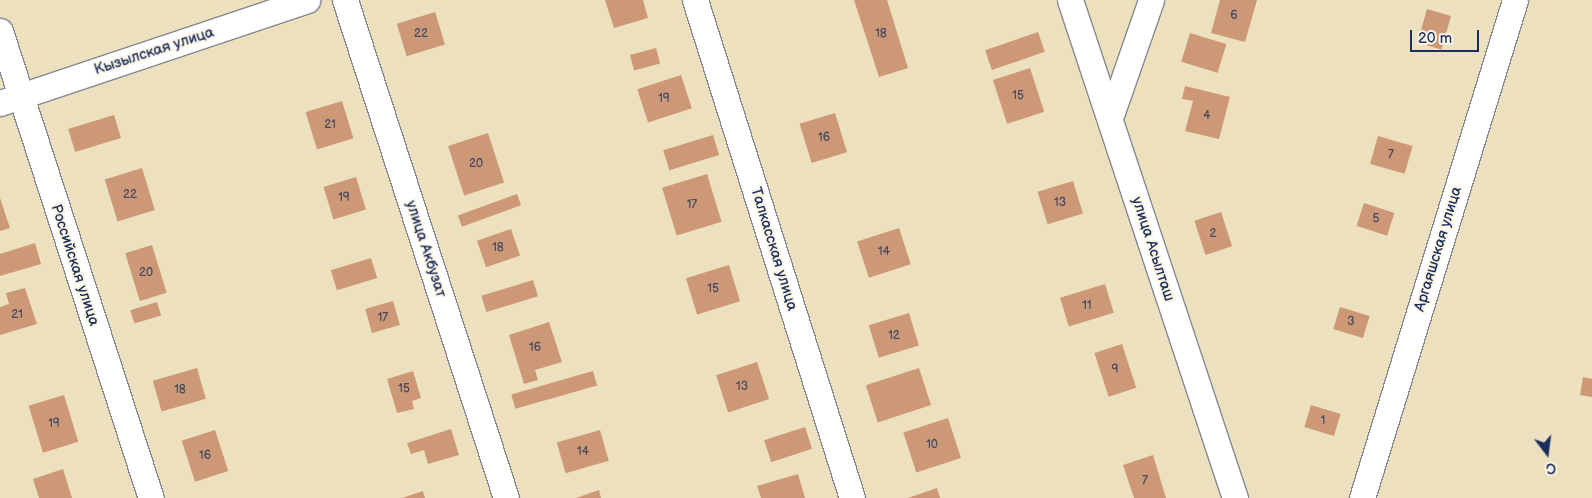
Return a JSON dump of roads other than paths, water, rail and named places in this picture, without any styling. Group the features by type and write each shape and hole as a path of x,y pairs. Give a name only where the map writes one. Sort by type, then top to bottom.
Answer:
{"street":[{"name":"Кызылская улица","path":"10,99 307,0"},
{"name":"улица Акбузат","path":"345,0 506,498"},
{"name":"Талкасская улица","path":"695,0 852,498"},
{"name":"улица Асылташ","path":"1070,0 1235,498"},
{"path":"1110,118 1151,0"},
{"name":"Аргаяшская улица","path":"1362,498 1515,0"},
{"name":"Российская улица","path":"0,31 10,99 151,498"}]}
